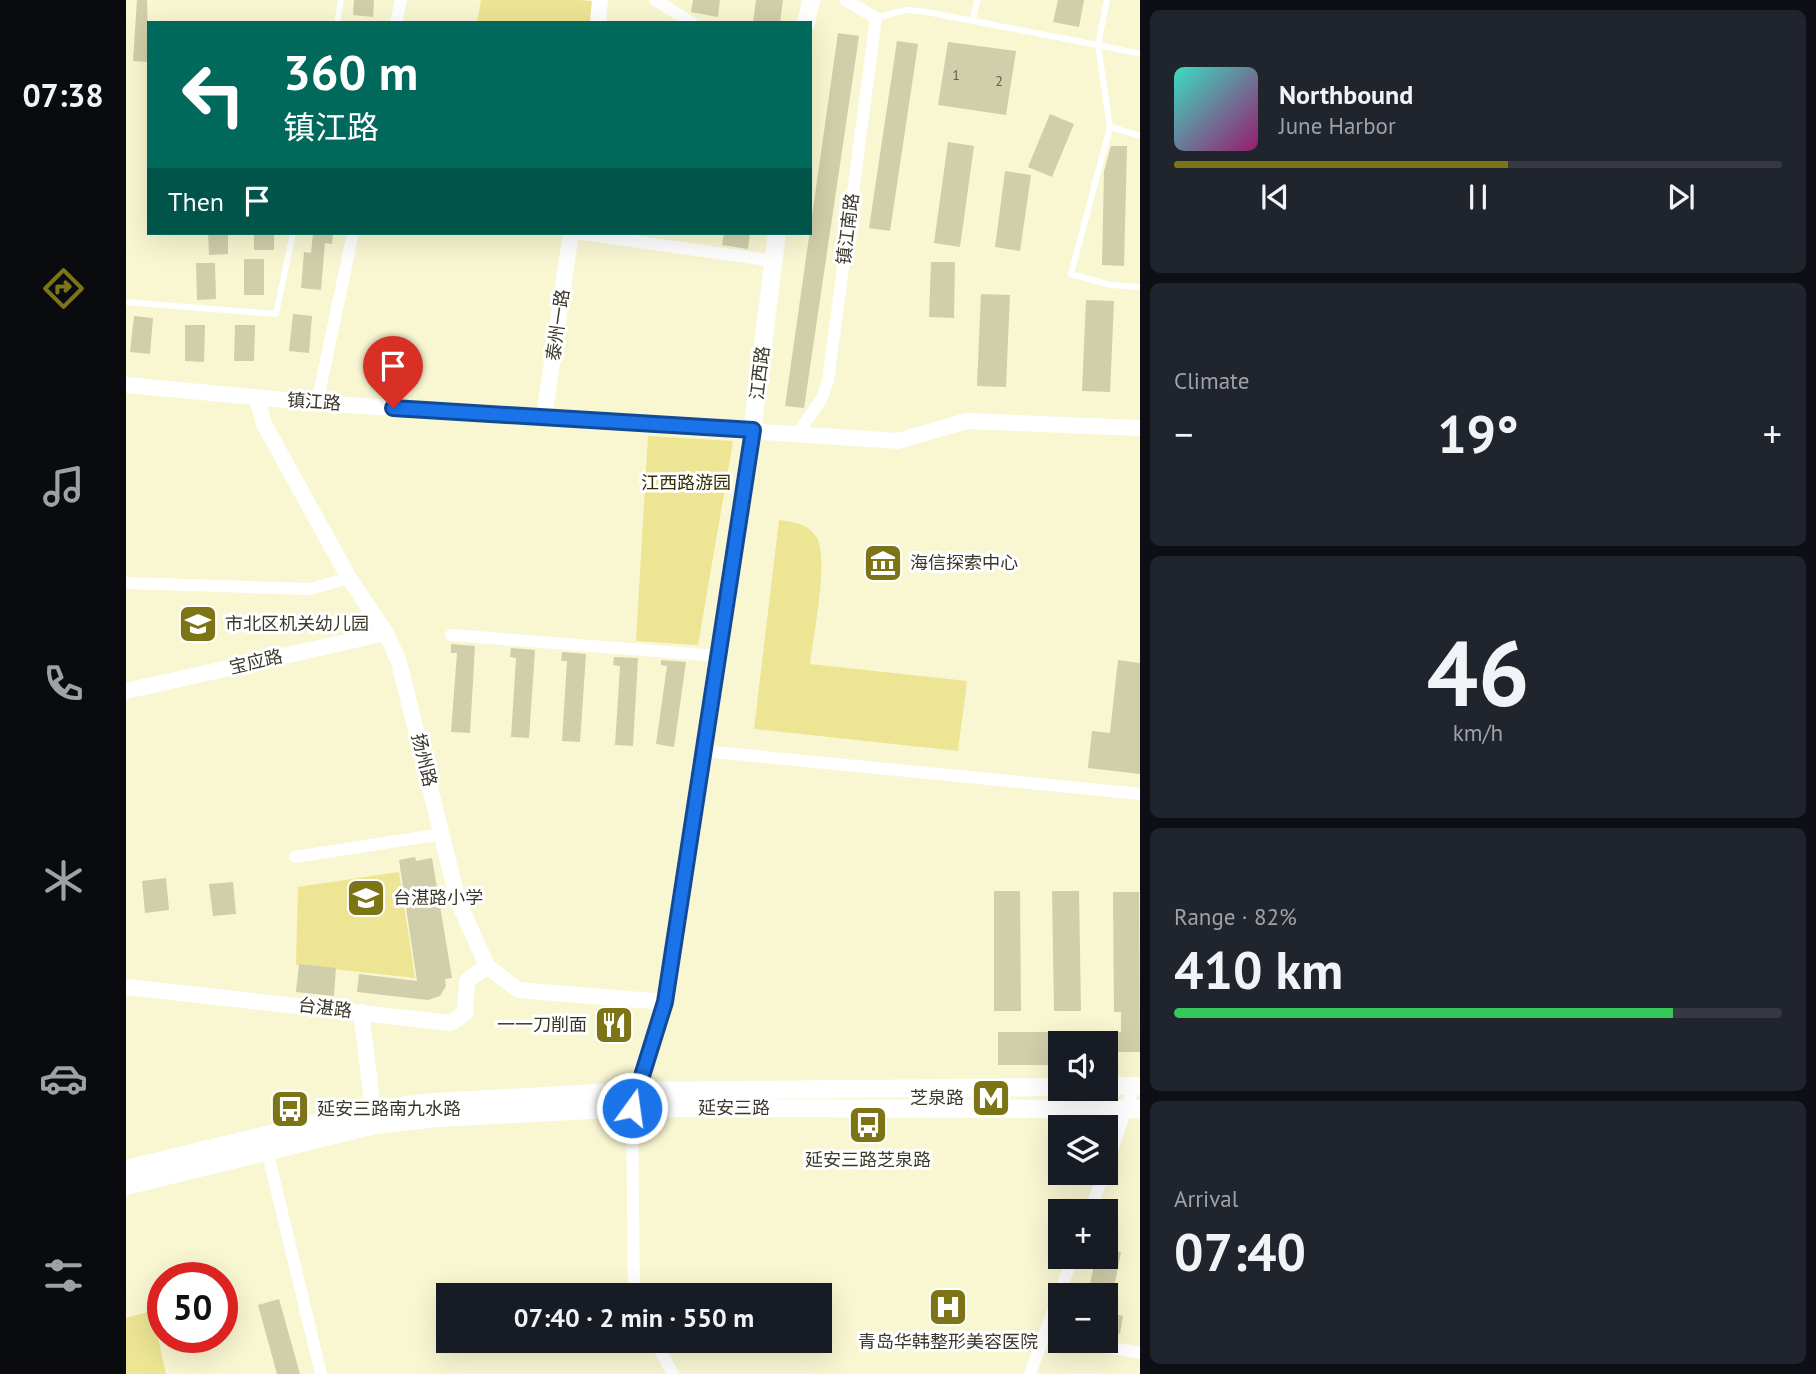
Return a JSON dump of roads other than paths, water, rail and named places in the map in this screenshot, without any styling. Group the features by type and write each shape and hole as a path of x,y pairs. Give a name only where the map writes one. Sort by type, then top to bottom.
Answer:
{"main road":[{"path":"806,21 811,0"},
{"name":"江西路","path":"634,1099 665,1002 753,430 777,235"},
{"path":"1118,1086 1137,1086"},
{"name":"延安三路","path":"126,1186 373,1109 435,1102 1048,1087"},
{"name":"延安三路","path":"126,1169 265,1142 375,1125 634,1099 1134,1108"}],"street":[{"path":"396,21 401,0"},
{"path":"597,21 600,0"},
{"path":"655,0 689,21"},
{"path":"846,0 876,18"},
{"name":"镇江南路","path":"798,433 822,398 828,382 876,18"},
{"path":"317,403 352,235"},
{"name":"泰州一路","path":"544,417 573,235"},
{"path":"587,235 774,261"},
{"name":"镇江路","path":"126,385 317,403 753,430"},
{"name":"扬州路","path":"257,398 264,424 349,578 386,633 399,662 458,901 487,966 518,990 665,1002"},
{"path":"753,430 898,441 967,421 1140,428"},
{"path":"126,583 310,589 349,578"},
{"name":"宝应路","path":"126,691 386,633"},
{"path":"451,635 719,656"},
{"path":"704,751 1140,793"},
{"path":"295,857 442,834"},
{"name":"台湛路","path":"126,987 451,1023 465,1013 467,981 487,966"},
{"path":"361,1013 373,1109"},
{"path":"1118,1142 1134,1108 1137,1086"},
{"path":"634,1099 634,1283"},
{"path":"265,1142 321,1374"},
{"path":"1030,1374 1068,1269"},
{"path":"1044,1336 1048,1337"},
{"path":"1118,1349 1140,1353"},
{"path":"661,1353 673,1374"}],"lane":[{"path":"337,21 341,0"},
{"path":"973,20 977,0"},
{"path":"1107,0 1098,45 1110,127 1071,274 1110,285 1140,287"},
{"path":"876,18 905,10 973,20 1140,54"},
{"path":"1110,127 1140,136"},
{"path":"126,302 276,314 293,235"}],"place":[{"name":"海信探索中心","path":"883,563"},
{"name":"市北区机关幼儿园","path":"198,624"},
{"name":"台湛路小学","path":"366,898"},
{"name":"一一刀削面","path":"614,1025"},
{"name":"芝泉路","path":"991,1098"},
{"name":"延安三路南九水路","path":"290,1109"},
{"name":"延安三路芝泉路","path":"868,1125"},
{"name":"青岛华韩整形美容医院","path":"948,1307"}],"park label":[{"name":"江西路游园","path":"686,483"}]}
